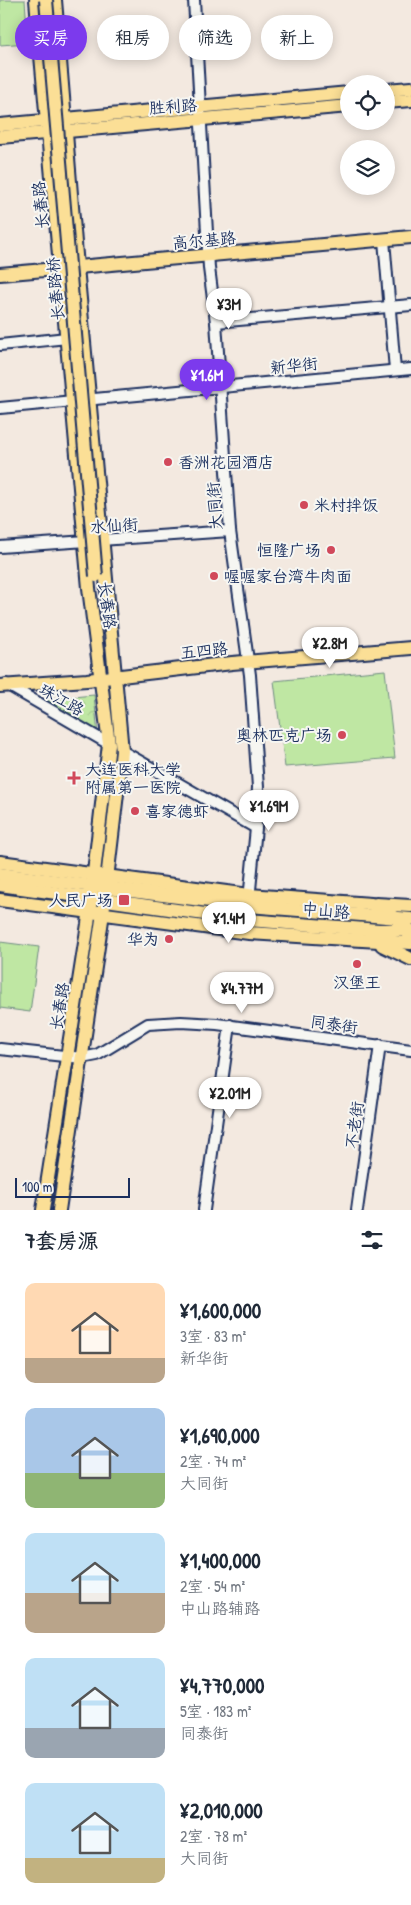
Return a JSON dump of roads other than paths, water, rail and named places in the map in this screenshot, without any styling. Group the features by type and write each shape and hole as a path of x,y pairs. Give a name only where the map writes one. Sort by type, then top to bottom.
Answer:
{"main road":[{"name":"长春路","path":"36,0 49,127 89,400 122,751 103,913 59,1210"},
{"name":"长春路桥","path":"46,0 96,576"},
{"name":"长春路","path":"43,1210 68,1058 108,767 109,744 85,542 67,338 69,268 66,126 55,0"},
{"path":"395,89 411,88"},
{"name":"胜利路","path":"66,126 199,108 340,94"},
{"path":"395,101 411,100"},
{"name":"胜利路","path":"0,125 49,127 199,121 340,107"},
{"name":"胜利路","path":"0,137 49,127"},
{"name":"高尔基路","path":"0,274 411,238"},
{"path":"96,576 108,616"},
{"path":"93,617 96,576"},
{"name":"五四路","path":"3,684 114,676 411,648"},
{"path":"0,862 91,893 103,913 239,932 411,943"},
{"name":"中山路","path":"0,874 91,893"},
{"path":"120,916 106,888 124,878 249,901 411,906"},
{"name":"中山路","path":"0,886 91,893 106,888 249,901 397,919"},
{"name":"中山路","path":"106,888 247,920 378,930 410,929"},
{"path":"0,900 91,893"},
{"path":"371,904 410,929"},
{"path":"372,942 411,959"}],"street":[{"name":"大同街","path":"194,0 199,121 221,387 230,531 247,662 258,787 247,920"},
{"path":"384,240 395,370"},
{"path":"216,322 411,305"},
{"path":"0,345 67,338"},
{"name":"新华街","path":"0,408 411,369"},
{"name":"水仙街","path":"0,547 230,531"},
{"name":"珠江路","path":"3,684 109,744"},
{"path":"122,751 256,828"},
{"name":"同泰街","path":"82,1058 97,1054 148,1024 181,1022 230,1025 411,1050"},
{"path":"204,1210 230,1025"},
{"name":"不老街","path":"357,1210 380,1045"},
{"path":"0,1049 68,1058 82,1058"}],"place":[{"name":"香洲花园酒店","path":"168,462"},
{"name":"米村拌饭","path":"304,505"},
{"name":"恒隆广场","path":"331,550"},
{"name":"喔喔家台湾牛肉面","path":"214,576"},
{"name":"奥林匹克广场","path":"342,735"},
{"name":"大连医科大学 附属第一医院","path":"74,778"},
{"name":"喜家德虾","path":"135,811"},
{"name":"人民广场","path":"124,900"},
{"name":"华为","path":"169,939"},
{"name":"汉堡王","path":"357,964"}]}
